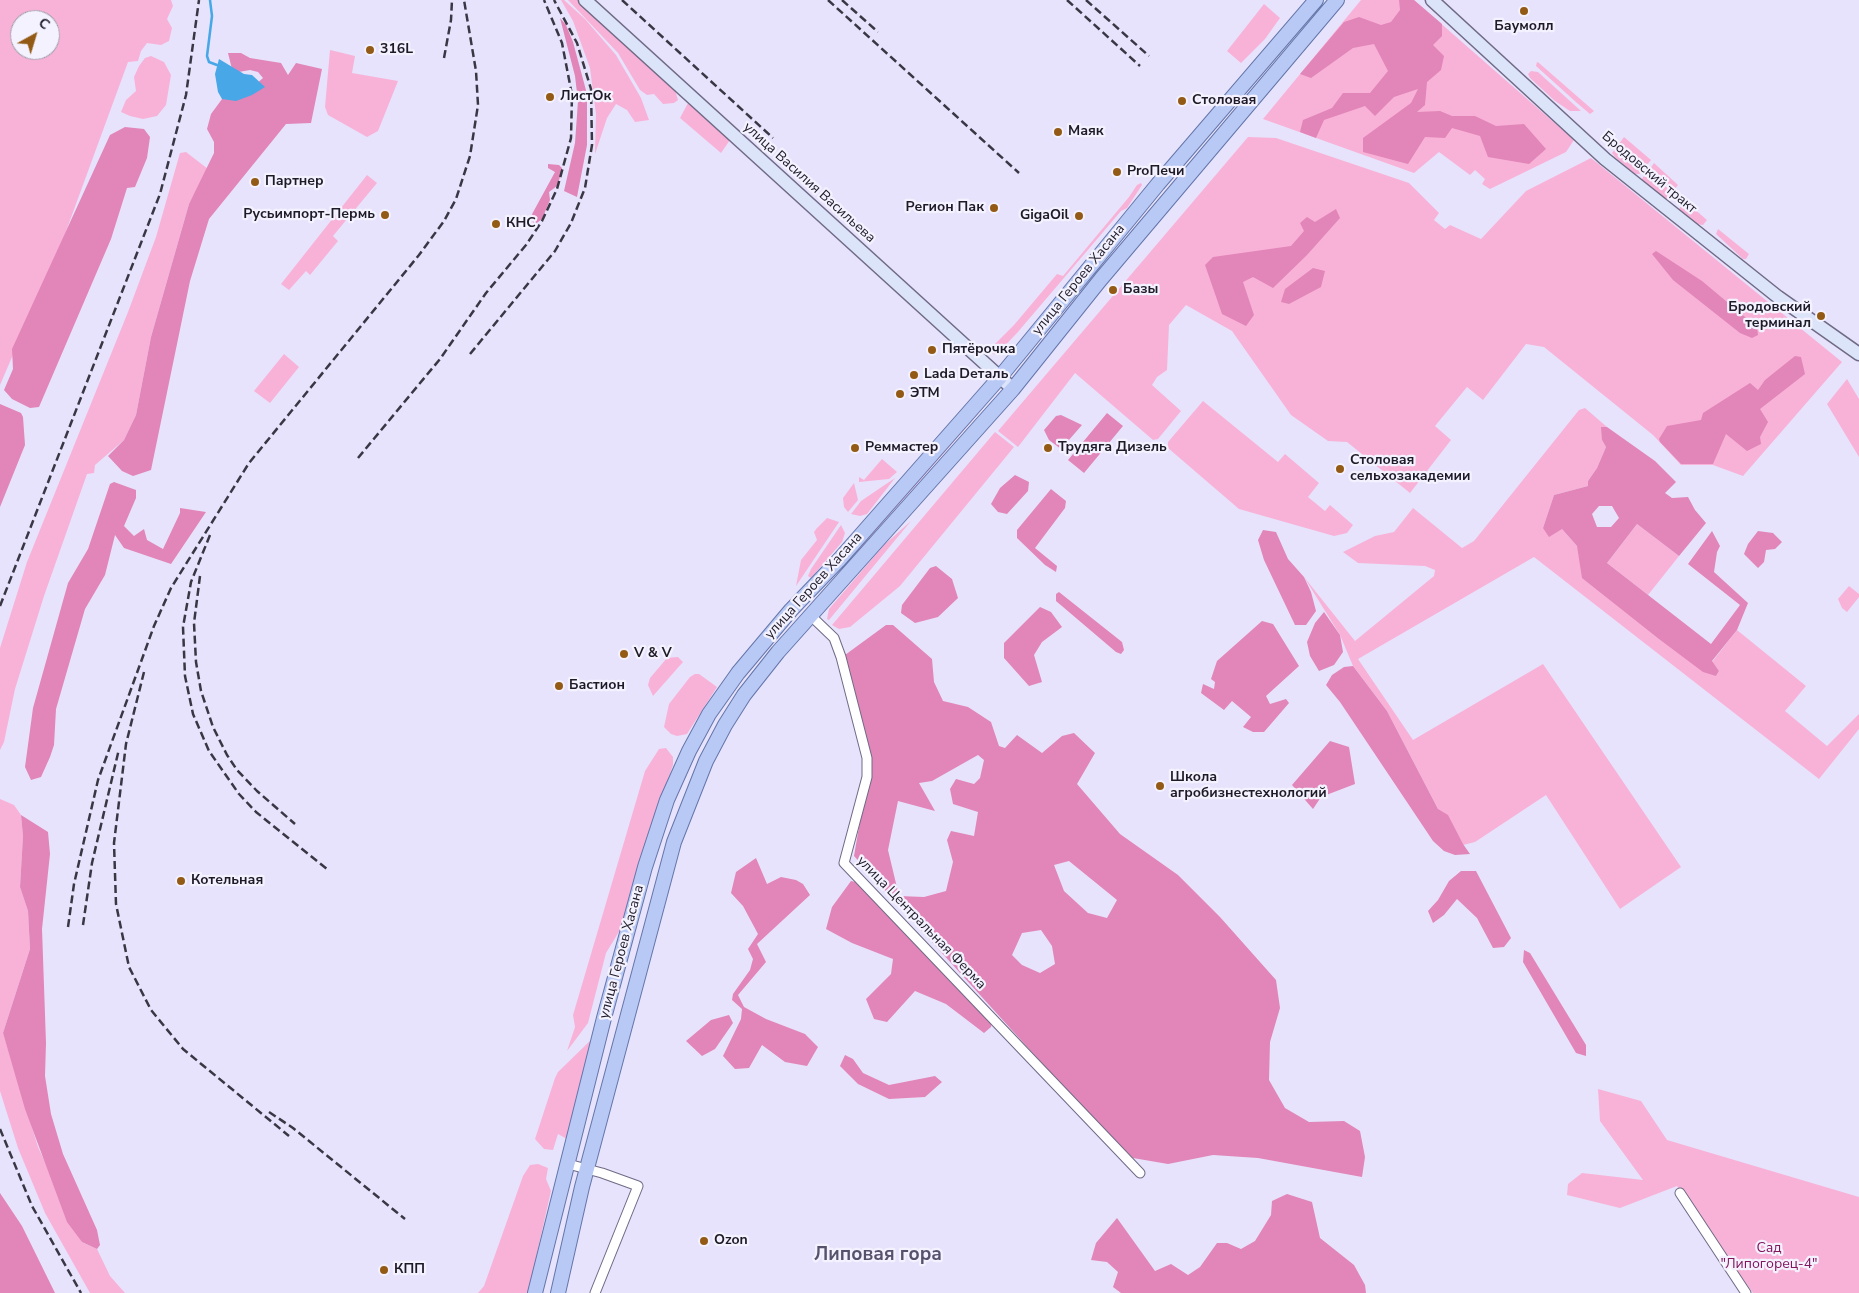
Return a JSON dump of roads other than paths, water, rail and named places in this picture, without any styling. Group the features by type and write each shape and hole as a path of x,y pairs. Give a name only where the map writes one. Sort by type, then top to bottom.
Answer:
{"main road":[{"name":"улица Василия Васильева","path":"585,0 1012,389"},
{"name":"улица Героев Хасана","path":"535,1293 604,1018 656,832 667,800 705,721 738,673 791,610 838,561 1000,377 1158,184 1316,0"},
{"name":"улица Героев Хасана","path":"558,1293 587,1168 664,875 686,809 706,761 744,695 810,615 1012,389 1101,279 1337,0"},
{"name":"Бродовский тракт","path":"1432,0 1605,158 1778,298 1859,354"}],"street":[{"name":"улица Центральная Ферма","path":"810,615 834,638 841,657 867,758 865,784 844,863 1140,1173"},
{"path":"568,1164 587,1168 638,1186 595,1293"},
{"path":"1680,1193 1746,1293"}],"water":[{"path":"219,59 244,74 252,75 265,87 252,95 236,101 222,99 218,92 215,74"}],"waterway":[{"path":"210,0 212,16 207,56 209,62 217,65"}],"railway":[{"path":"0,606 160,194 186,95 199,0"},
{"path":"444,58 451,20 452,0"},
{"path":"68,927 74,884 98,780 154,626 171,588 249,463 419,255 444,221 456,199 470,156 478,105 476,71 464,0"},
{"path":"358,458 440,359 486,293 526,245 542,221 557,189 571,138 572,95 562,43 544,0"},
{"path":"470,354 555,251 571,223 585,188 592,145 591,89 577,43 554,0"},
{"path":"622,0 773,138"},
{"path":"828,0 1019,173"},
{"path":"842,0 878,32"},
{"path":"1067,0 1140,66"},
{"path":"1086,0 1149,56"},
{"path":"210,535 191,582 183,627 185,676 193,714 209,751 239,794 256,812 327,869"},
{"path":"200,576 194,623 196,662 201,691 213,727 237,770 257,791 295,824"},
{"path":"144,672 126,744 114,843 116,904 129,967 151,1010 183,1049 289,1136"},
{"path":"83,925 92,863 119,749"},
{"path":"269,1112 293,1128 405,1219"},
{"path":"0,1129 32,1206 81,1293"}],"place":[{"name":"Баумолл","path":"1524,11"},
{"name":"316L","path":"370,50"},
{"name":"ЛистОк","path":"550,97"},
{"name":"Столовая","path":"1182,101"},
{"name":"Маяк","path":"1058,132"},
{"name":"ProПечи","path":"1117,172"},
{"name":"Партнер","path":"255,182"},
{"name":"Регион Пак","path":"994,208"},
{"name":"Русьимпорт-Пермь","path":"385,215"},
{"name":"GigaOil","path":"1079,216"},
{"name":"КНС","path":"496,224"},
{"name":"Базы","path":"1113,290"},
{"name":"Бродовский терминал","path":"1821,316"},
{"name":"Пятёрочка","path":"932,350"},
{"name":"Lada Dеталь","path":"914,375"},
{"name":"ЭТМ","path":"900,394"},
{"name":"Реммастер","path":"855,448"},
{"name":"Трудяга Дизель","path":"1048,448"},
{"name":"Столовая сельхозакадемии","path":"1340,469"},
{"name":"V & V","path":"624,654"},
{"name":"Бастион","path":"559,686"},
{"name":"Школа агробизнестехнологий","path":"1160,786"},
{"name":"Котельная","path":"181,881"},
{"name":"Ozon","path":"704,1241"},
{"name":"КПП","path":"384,1270"}],"district":[{"name":"Липовая гора","path":"878,1255"}],"park label":[{"name":"Сад \"Липогорец-4\"","path":"1769,1258"}]}
